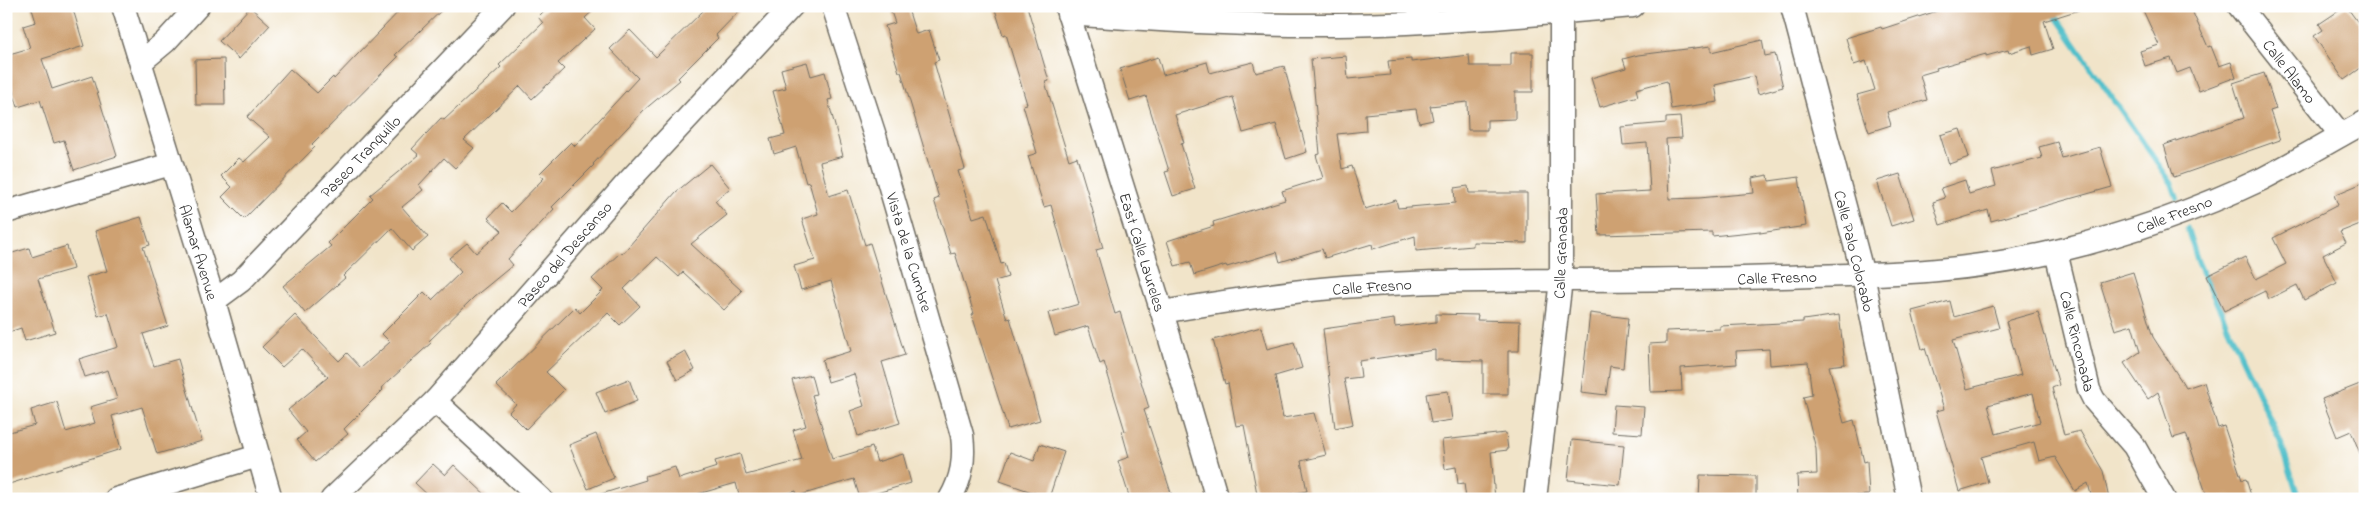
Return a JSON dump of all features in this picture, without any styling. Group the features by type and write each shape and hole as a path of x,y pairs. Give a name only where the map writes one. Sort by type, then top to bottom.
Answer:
{"street":[{"name":"Alamar Avenue","path":"123,6 214,301 271,499"},
{"path":"141,62 165,42 198,6"},
{"name":"Paseo Tranquillo","path":"214,301 241,281 503,6"},
{"name":"Paseo del Descanso","path":"332,499 436,400 626,184 792,6"},
{"name":"Vista de la Cumbre","path":"833,6 890,187 962,435 964,453 962,471 950,499"},
{"path":"1067,10 1251,25 1338,25 1445,21 1561,9 1633,6"},
{"name":"Calle Palo Colorado","path":"1792,6 1863,275 1909,499"},
{"name":"Calle Alamo","path":"2239,6 2341,135"},
{"name":"Calle Granada","path":"1535,499 1561,280 1561,9"},
{"name":"East Calle Laureles","path":"1067,10 1162,312 1217,499"},
{"name":"Calle Fresno","path":"1162,312 1237,299 1320,289 1403,283 1697,280 1863,275 1932,272 1990,264 2056,252 2121,234 2187,211 2261,179 2365,122"},
{"path":"6,212 171,164"},
{"name":"Calle Rinconada","path":"2056,252 2089,390 2094,400 2134,446 2164,499"},
{"path":"436,400 541,499"},
{"path":"116,499 258,456"}],"building":[{"path":"31,6 72,6 84,46 42,59 52,89 92,76 117,156 74,170 64,140 54,143 40,100 18,107 6,70 6,55 30,48 23,26 36,22"},
{"path":"404,6 446,6 395,55 398,57 312,144 315,147 244,219 222,197 232,187 221,176 239,158 244,162 270,137 247,117 290,69 317,93 333,77 334,79"},
{"path":"549,6 598,6 585,18 595,29 558,63 564,69 532,99 520,86 464,140 474,148 455,168 444,158 419,185 423,190 402,207 428,237 412,251 392,228 343,276 345,278 305,313 283,286 331,246 328,243 373,198 370,195 419,155 412,149 441,118 444,120 501,67 499,65 543,23 538,17"},
{"path":"708,6 744,6 716,35 718,38 678,78 680,80 644,110 594,165 552,207 554,209 508,259 513,265 474,297 429,341 431,343 381,388 383,390 344,429 348,434 315,462 297,440 306,432 288,410 328,377 302,349 282,367 262,347 295,315 339,361 347,353 361,368 390,342 382,334 424,292 432,300 461,272 449,258 467,243 476,253 502,231 488,218 502,203 511,212 544,178 539,174 571,142 575,146 638,78 610,49 630,30 656,57"},
{"path":"889,6 907,6 916,34 929,30 939,60 934,62 965,169 958,171 973,218 986,214 1001,264 1004,263 1008,277 995,281 1007,319 1010,318 1040,420 1008,429 972,315 974,314 955,253 951,254 934,200 939,198 885,26 895,23"},
{"path":"994,6 1027,6 1049,81 1045,82 1069,160 1077,157 1088,194 1103,248 1096,250 1115,314 1120,312 1149,408 1144,410 1173,499 1130,499 1118,461 1129,457 1122,432 1125,431 1104,362 1100,364 1088,326 1055,336 1048,313 1079,304 1051,205 1044,207 1028,156 1037,153 1023,105 1027,104 1006,34 1003,35"},
{"path":"1952,6 2078,6 2079,10 2044,21 2053,49 2033,55 2031,46 2009,53 2008,50 1986,56 1986,54 1936,68 1937,70 1920,75 1927,100 1887,112 1891,125 1869,132 1857,95 1875,90 1866,61 1854,65 1846,38 1881,27 1882,29"},
{"path":"2141,6 2190,6 2208,47 2211,46 2219,66 2231,62 2236,77 2199,91 2190,68 2177,73 2171,58 2145,66 2140,51 2159,45"},
{"path":"2346,6 2365,32 2365,65 2344,80 2314,36 2323,30 2319,24"},
{"path":"250,7 270,25 239,59 219,41"},
{"path":"1762,40 1765,56 1775,54 1783,87 1758,94 1754,76 1715,85 1718,102 1671,109 1667,81 1636,89 1638,96 1600,107 1591,78 1626,68 1623,59 1638,55 1711,46 1711,52"},
{"path":"1511,53 1533,53 1533,92 1515,92 1515,119 1487,120 1487,130 1468,130 1467,102 1430,106 1433,120 1419,123 1416,109 1365,114 1366,131 1337,134 1342,169 1352,166 1365,209 1396,200 1398,208 1455,203 1454,188 1468,186 1469,193 1527,193 1527,243 1473,242 1473,246 1416,251 1415,236 1373,249 1372,244 1325,258 1322,249 1280,262 1277,252 1194,275 1190,262 1175,266 1167,241 1214,226 1213,222 1285,200 1282,191 1323,178 1316,155 1320,154 1311,59 1346,56 1348,79 1390,75 1388,61 1411,59 1411,62 1469,55 1470,66 1511,66"},
{"path":"1158,57 1163,75 1207,62 1210,73 1253,62 1256,73 1284,66 1307,152 1286,159 1276,124 1243,133 1233,97 1175,115 1184,143 1181,144 1195,189 1173,196 1165,172 1169,171 1146,96 1130,101 1120,69"},
{"path":"224,59 225,105 196,105 195,60"},
{"path":"807,62 811,76 825,72 832,99 828,100 843,156 820,162 829,196 848,190 865,245 870,243 905,355 882,362 900,423 858,436 850,411 864,406 854,374 828,382 822,360 851,351 831,281 801,290 794,266 815,260 802,219 818,214 809,182 806,183 796,147 774,154 770,139 785,135 773,91 786,88 781,69"},
{"path":"2264,73 2276,109 2270,111 2280,140 2174,177 2164,145 2244,118 2233,83"},
{"path":"1680,117 1682,138 1666,139 1669,199 1754,193 1752,178 1768,175 1769,181 1799,177 1806,226 1760,233 1760,231 1712,236 1712,232 1599,235 1596,194 1650,191 1647,143 1623,145 1621,127 1666,123 1666,118"},
{"path":"1960,129 1969,157 1949,164 1940,135"},
{"path":"2057,142 2062,158 2100,147 2112,187 1991,221 1988,210 1940,225 1933,202 1945,198 1941,188 1965,180 1969,194 1996,186 1992,171 2042,158 2039,147"},
{"path":"710,164 730,188 715,201 727,215 691,244 742,291 724,310 683,272 679,277 657,257 624,289 640,306 620,325 608,313 546,372 564,390 526,429 509,412 516,404 496,385 575,307 580,313 603,290 592,279 621,252 622,254 676,192"},
{"path":"1900,174 1914,219 1891,226 1877,181"},
{"path":"2365,182 2365,222 2340,232 2346,243 2323,255 2337,283 2304,300 2297,285 2269,299 2265,291 2224,311 2207,276 2245,257 2256,279 2286,264 2273,238 2338,205 2334,195"},
{"path":"141,217 150,245 143,247 168,326 143,334 154,366 178,359 202,441 157,454 142,407 112,416 121,449 6,485 6,433 35,425 31,410 57,402 66,432 95,423 90,407 117,399 108,370 85,377 79,359 118,347 108,313 98,316 86,277 107,271 95,231"},
{"path":"67,246 73,269 38,279 55,332 25,341 21,328 6,333 6,255 29,248 32,257"},
{"path":"2133,272 2153,337 2186,388 2204,382 2218,428 2224,426 2242,480 2246,479 2252,499 2208,499 2186,434 2173,438 2158,392 2148,399 2124,363 2140,352 2132,325 2115,330 2100,282"},
{"path":"1950,301 1954,317 1993,306 1999,328 1953,340 1967,389 2021,375 2006,321 2038,312 2059,385 2052,388 2064,435 2080,431 2103,471 2109,499 2092,499 2088,483 2075,491 2055,457 2039,461 2034,442 1981,457 1988,482 1959,491 1936,411 1944,409 1925,348 1922,349 1912,311","holes":["2033,393 2040,422 1996,434 1988,405"]},
{"path":"1590,313 1628,318 1623,368 1610,366 1606,395 1581,392"},
{"path":"1436,314 1478,315 1477,320 1520,321 1519,351 1508,351 1508,394 1483,394 1483,361 1435,360 1435,350 1359,361 1361,377 1344,379 1353,424 1335,428 1323,329 1394,319 1395,327 1436,322"},
{"path":"1839,315 1845,364 1829,366 1844,423 1854,420 1864,462 1867,461 1869,495 1798,499 1797,475 1817,474 1816,449 1803,397 1812,395 1808,362 1770,365 1769,349 1736,351 1737,364 1681,368 1682,391 1651,392 1649,344 1666,343 1666,331 1720,329 1720,326 1803,322 1803,320"},
{"path":"1261,327 1267,349 1294,342 1302,368 1275,376 1283,418 1314,413 1326,455 1301,461 1307,491 1258,499 1244,425 1236,426 1228,383 1225,384 1213,340"},
{"path":"685,351 695,370 677,380 667,361"},
{"path":"811,375 816,394 812,395 832,459 872,447 877,462 903,454 911,483 860,498 854,479 797,496 796,491 769,499 740,499 736,483 698,494 700,499 599,499 598,495 646,480 645,476 675,467 679,479 717,467 715,461 740,454 746,475 802,460 793,430 806,426 792,380"},
{"path":"629,379 637,401 605,414 596,392"},
{"path":"2365,382 2364,463 2351,431 2337,437 2322,399"},
{"path":"1448,391 1452,420 1431,423 1426,394"},
{"path":"1614,405 1644,407 1642,434 1612,432"},
{"path":"1506,433 1508,450 1491,452 1495,499 1466,499 1464,483 1458,484 1456,467 1445,469 1442,440"},
{"path":"596,434 614,478 588,489 569,445"},
{"path":"1572,440 1624,445 1620,485 1568,480"},
{"path":"1040,444 1064,452 1049,498 1000,481 1010,452 1034,461"},
{"path":"433,464 445,475 454,465 490,499 432,499 415,483"},
{"path":"1700,475 1756,476 1756,499 1699,499"}],"waterway":[{"path":"2052,11 2172,184 2177,198"},
{"path":"2187,228 2198,262 2281,443 2299,499"}]}
